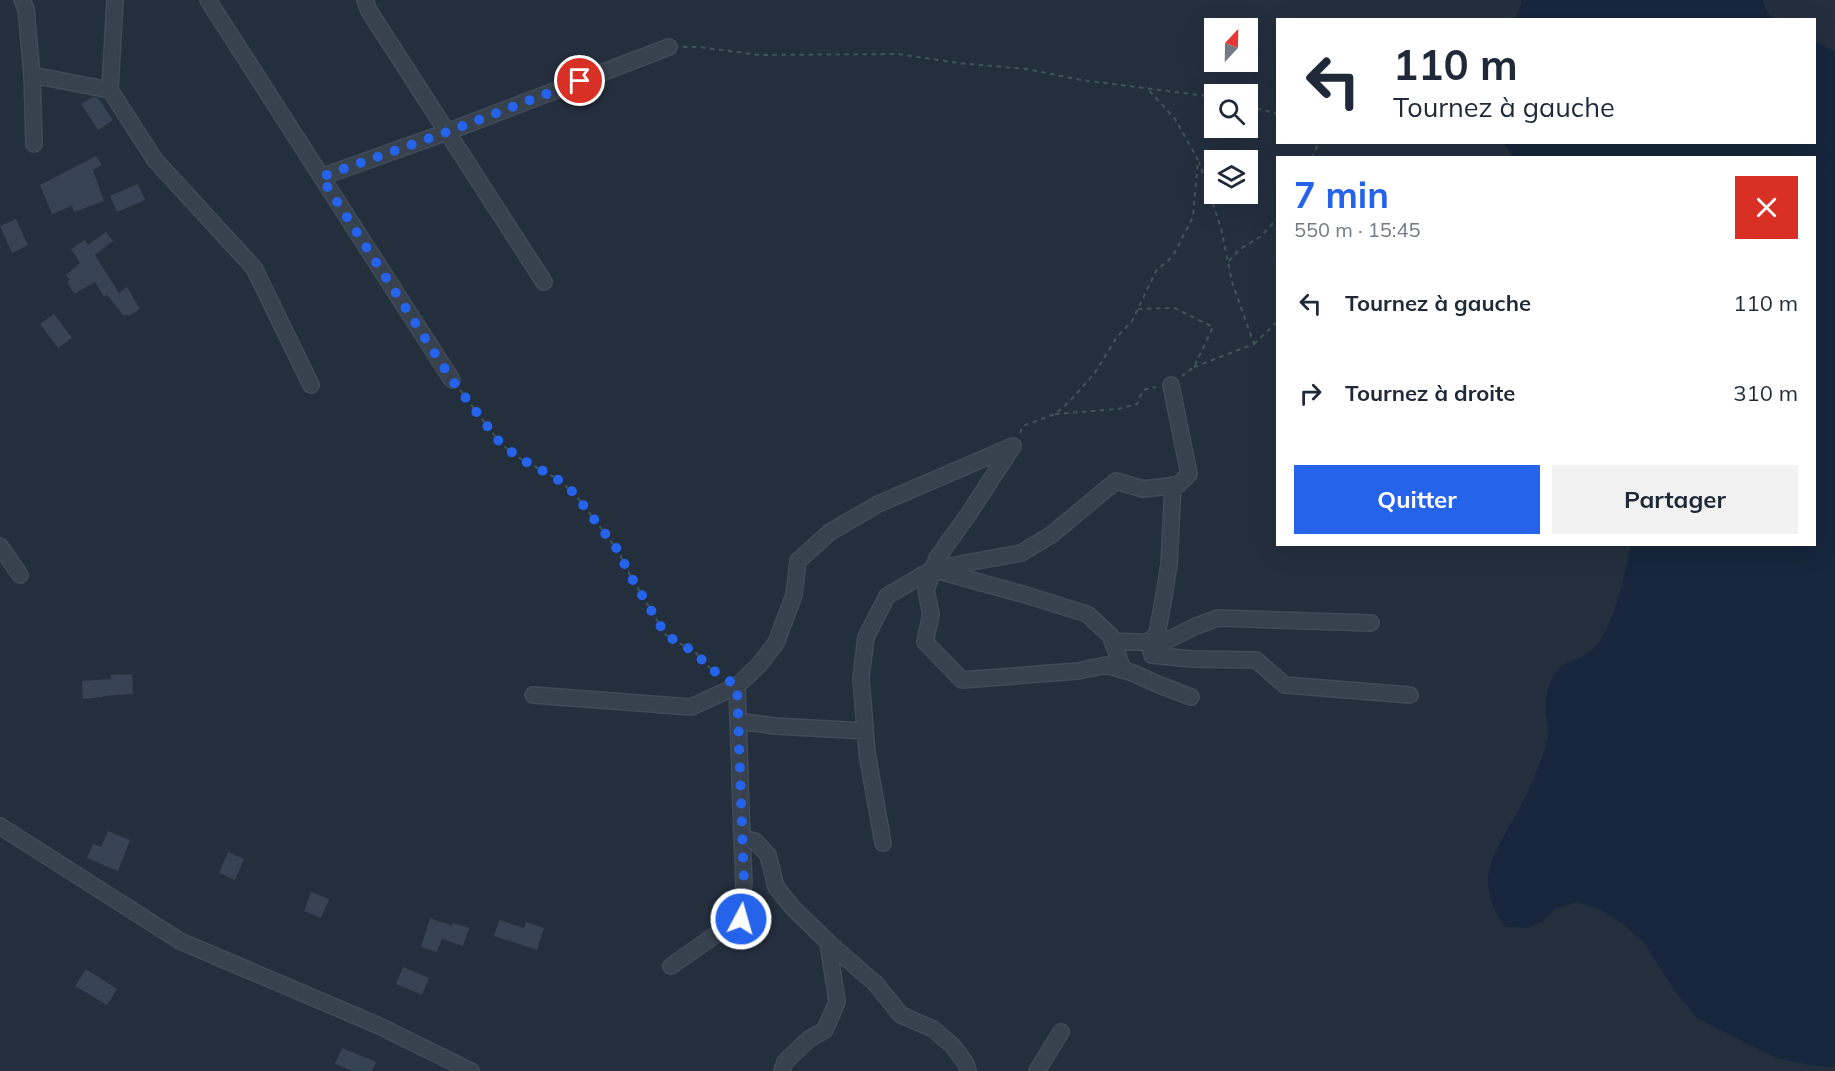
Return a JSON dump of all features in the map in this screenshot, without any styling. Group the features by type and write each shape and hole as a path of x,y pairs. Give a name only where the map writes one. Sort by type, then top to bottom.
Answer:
{"street":[{"path":"22,0 26,9 32,75 34,144"},
{"path":"115,0 110,90 154,160 254,268 311,385"},
{"path":"208,0 452,380"},
{"path":"365,0 369,11 544,282"},
{"path":"321,177 447,132 669,47"},
{"path":"32,75 110,90"},
{"path":"883,843 867,753 861,678 866,637 887,596 933,569 1021,553 1051,535 1116,481 1143,489 1178,485 1189,474 1171,385"},
{"path":"533,694 691,707 737,686 759,665 776,643 794,595 798,561 830,532 878,504 1012,446"},
{"path":"1012,446 968,515 937,558 926,590 931,614 925,642 962,680 1078,672 1106,665 1191,697"},
{"path":"1149,642 1158,634 1169,564 1173,485"},
{"path":"0,546 20,574"},
{"path":"933,569 1087,614 1110,635 1123,670"},
{"path":"1112,641 1162,643 1218,618 1371,623"},
{"path":"1149,642 1152,655 1191,659 1256,660 1285,685 1410,696"},
{"path":"671,966 741,919 744,882 737,686"},
{"path":"738,721 775,726 865,731"},
{"path":"0,826 180,941 375,1024 471,1071"},
{"path":"742,838 755,841 768,855 776,887 793,908 875,982 901,1015 933,1029 953,1046 971,1069"},
{"path":"783,1071 785,1062 809,1040 825,1030 837,1002 828,942"},
{"path":"1037,1071 1061,1032"}],"path":[{"path":"669,47 699,47 759,55 898,54 958,63 1027,69 1081,80 1204,95"},
{"path":"1146,87 1175,119 1198,160 1221,228 1232,282 1254,344"},
{"path":"1258,109 1276,113"},
{"path":"1055,414 1094,374 1117,337 1132,321 1156,271 1173,256 1193,217 1198,160"},
{"path":"1228,261 1240,249 1260,237 1276,220"},
{"path":"1137,309 1174,308 1213,327 1194,367"},
{"path":"1012,446 1023,426 1055,414 1118,409 1137,404 1143,390 1171,385 1194,367 1254,344 1276,323"},
{"path":"452,380 501,444 521,459 556,478 574,493 617,549 666,635 696,653 708,667 737,686"}],"water":[{"path":"1521,0 1763,0 1766,10 1772,18 1515,18"},
{"path":"1816,42 1835,51 1835,1067 1809,1065 1777,1058 1697,1018 1675,991 1644,943 1624,925 1601,910 1577,902 1555,909 1542,922 1527,928 1505,927 1493,905 1488,880 1496,852 1525,797 1543,755 1549,734 1546,706 1550,683 1559,669 1588,653 1605,633 1617,604 1631,546 1816,546 1816,156 1512,156 1505,144 1816,144"}],"building":[{"path":"93,97 98,98 113,120 98,130 81,104"},
{"path":"96,156 102,165 93,170 104,201 74,212 72,206 52,214 40,185"},
{"path":"138,184 145,200 117,212 110,196"},
{"path":"16,219 28,245 12,253 0,226"},
{"path":"106,232 113,241 95,255 119,293 127,287 140,309 129,316 127,314 124,316 107,295 104,297 95,282 74,294 67,282 70,280 66,275 80,263 71,249 85,240 88,245"},
{"path":"54,314 72,338 58,348 40,324"},
{"path":"132,674 133,694 83,699 82,681 111,679 111,675"},
{"path":"108,831 130,840 118,871 87,858 93,844 101,847"},
{"path":"228,852 244,859 235,880 219,873"},
{"path":"311,892 329,899 321,918 304,911"},
{"path":"430,918 452,926 453,923 469,928 463,946 442,939 437,952 421,947"},
{"path":"499,920 524,928 526,922 544,928 537,950 494,936"},
{"path":"403,967 429,978 422,995 396,984"},
{"path":"86,969 117,989 107,1005 75,986"},
{"path":"342,1048 376,1062 372,1071 352,1071 335,1064"}],"route":[{"path":"580,81 321,177 452,380 501,444 521,459 556,478 574,493 617,549 666,635 696,653 708,667 737,686 744,882 741,919"}]}
